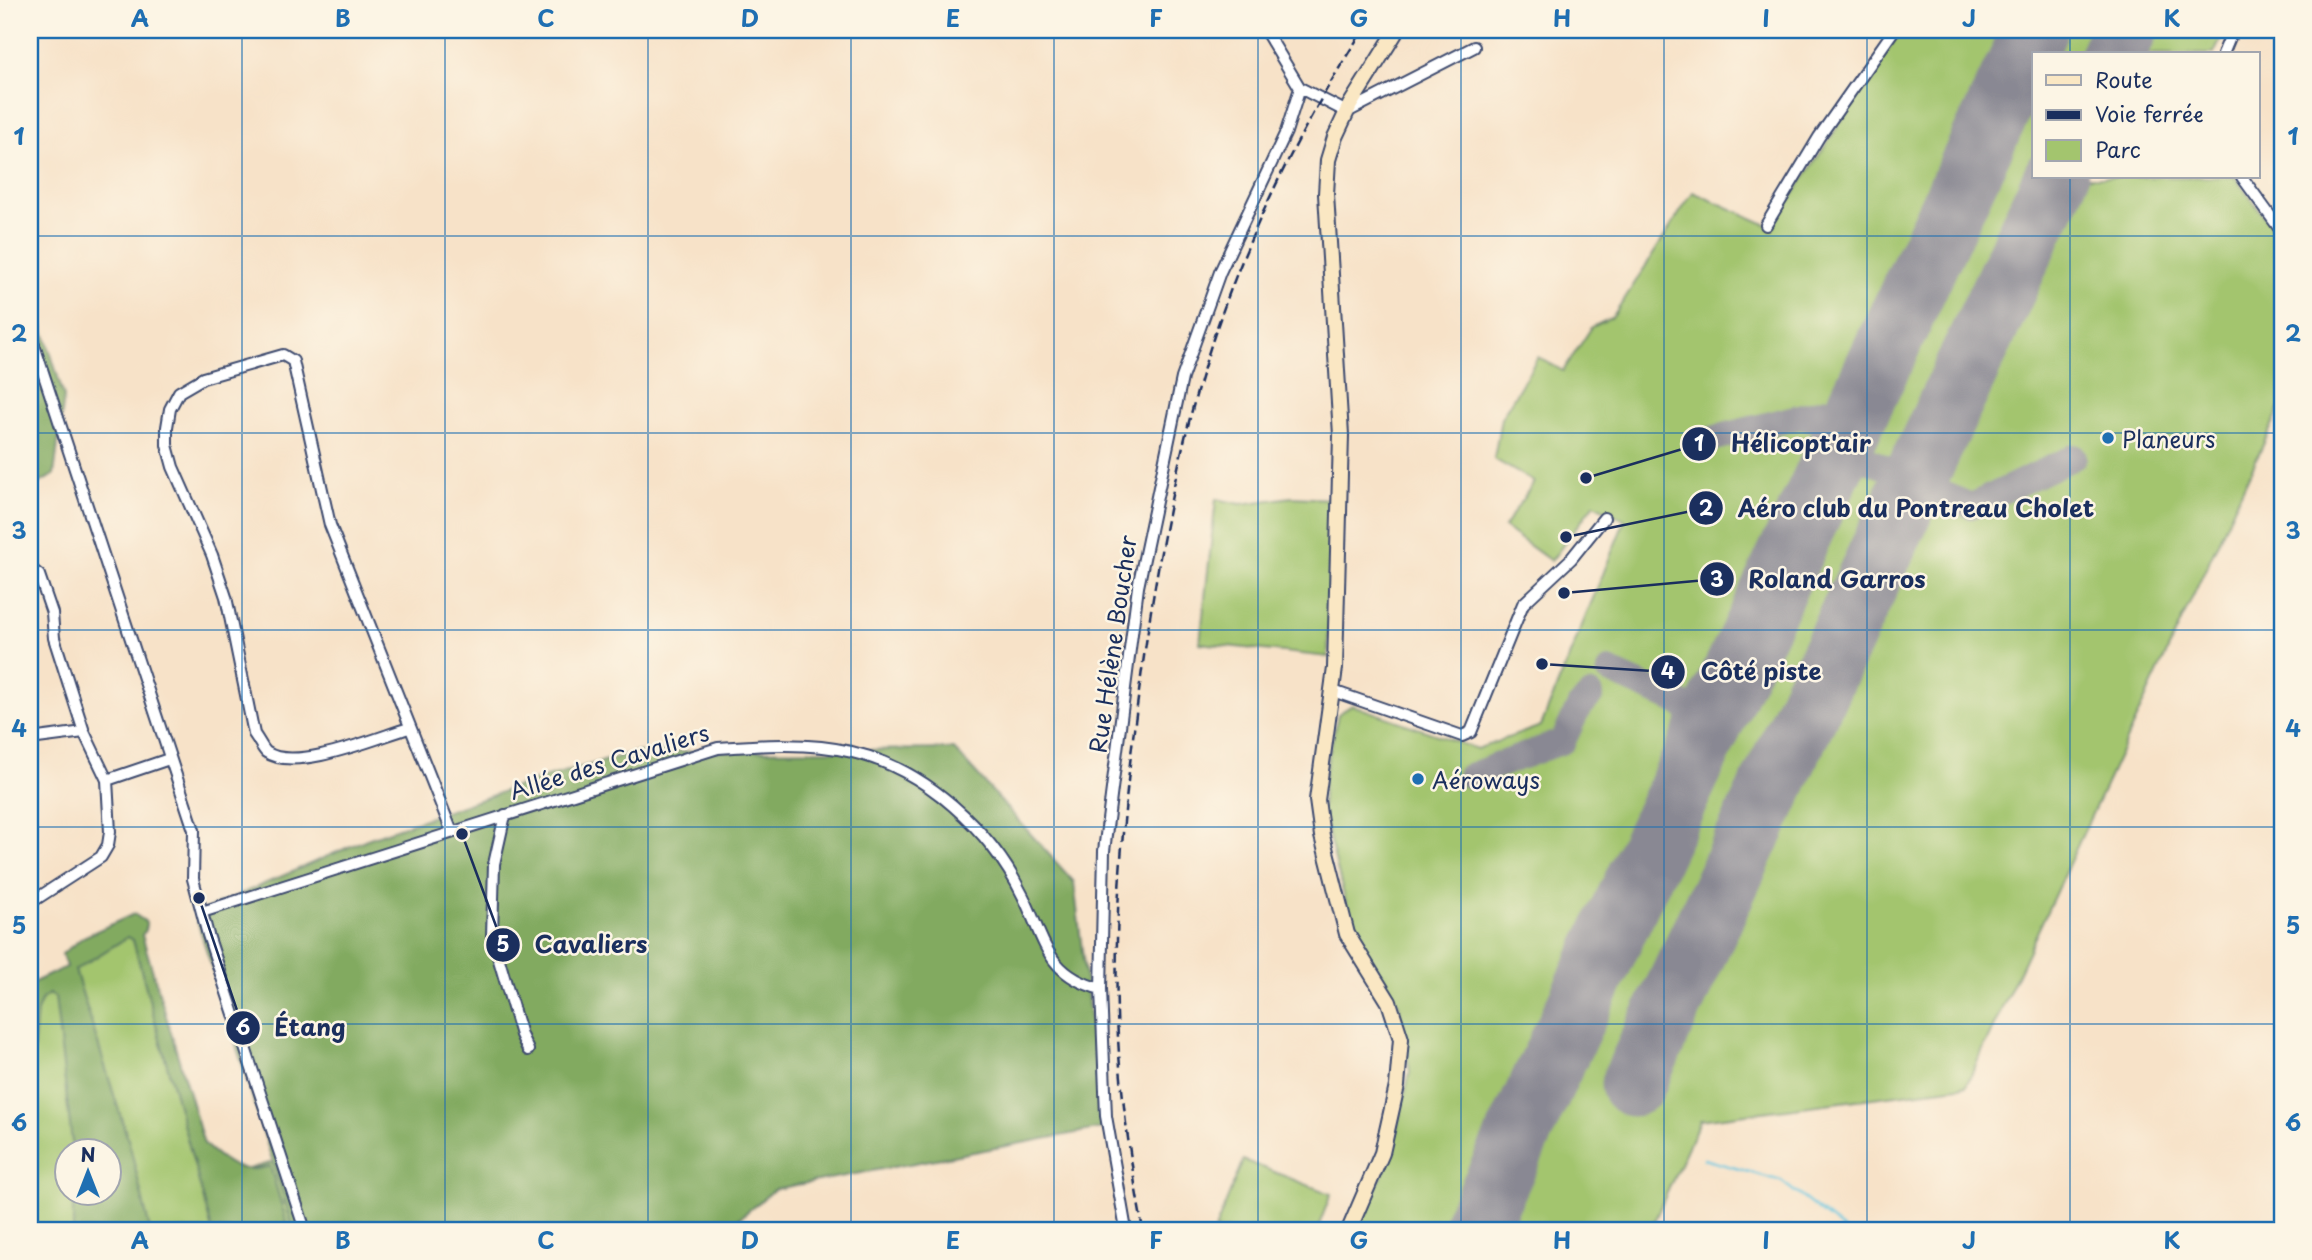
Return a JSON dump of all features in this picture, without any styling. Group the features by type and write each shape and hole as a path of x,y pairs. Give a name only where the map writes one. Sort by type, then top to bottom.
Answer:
{"street":[{"path":"1265,30 1300,88 1347,112"},
{"path":"1349,1230 1382,1153 1391,1116 1401,1039 1383,990 1347,934 1319,820 1319,775 1333,691 1341,435 1326,194 1328,160 1347,112 1397,30"},
{"path":"1766,225 1818,137 1894,30"},
{"path":"2224,52 2233,30"},
{"path":"1347,112 1474,47"},
{"name":"Rue Hélène Boucher","path":"1126,1230 1106,1116 1101,989 1104,851 1138,587 1182,378 1220,272 1286,132 1300,88"},
{"path":"2243,178 2282,232"},
{"path":"30,333 194,830 193,879 201,912 305,1230"},
{"path":"409,727 311,758 283,757 267,752 254,734 226,597 167,445 170,409 179,392 203,378 283,355 293,361 330,525 452,832"},
{"path":"1333,691 1462,736 1471,732 1523,604 1571,559 1604,518"},
{"path":"30,568 39,575 51,613 54,638 84,732 107,779 108,845 92,864 30,904"},
{"path":"30,740 84,732"},
{"name":"Allée des Cavaliers","path":"201,912 718,748 802,746 853,752 922,783 951,802 1002,859 1024,896 1048,956 1071,976 1101,989"},
{"path":"107,779 170,759"},
{"path":"505,815 494,864 492,936 521,1035 528,1049"}],"green space":[{"path":"1901,30 2225,30 2215,52 2032,52 2032,178 2236,178 2282,241 2282,404 1966,1086 1700,1120 1650,1230 1356,1230 1389,1161 1410,1072 1399,1004 1355,938 1322,810 1324,778 1338,714 1352,705 1477,749 1541,726 1625,520 1594,504 1551,561 1504,527 1534,482 1494,459 1501,418 1538,357 1563,371 1592,327 1613,317 1693,192 1772,227"},
{"path":"30,285 64,397 54,475 30,488"},
{"path":"1292,497 1331,499 1328,657 1200,643 1216,499 1241,504"},
{"path":"954,749 1074,882 1103,1128 775,1189 725,1230 294,1230 195,914 367,839 536,780 635,752"},
{"path":"134,914 146,922 146,930 142,935 204,1144 234,1166 250,1169 270,1166 289,1230 212,1230 133,940 128,937 75,970 130,1146 150,1230 73,1230 73,1208 122,1208 122,1138 71,1138 55,997 49,994 42,999 37,1011 30,1086 30,984 66,967 62,954 83,937"},
{"path":"130,931 210,1180 273,1162 294,1230 30,1230 30,992"},
{"path":"1243,1160 1331,1194 1317,1230 1215,1230"}],"waterway":[{"path":"1704,1159 1781,1181 1844,1230"}],"taxiway":[{"path":"1715,438 1846,405 1861,393 1876,371"},
{"path":"1799,417 1819,421 1830,433 1832,450 1829,470"},
{"path":"1832,464 1847,454 1857,455 1971,506 2074,457"},
{"path":"1609,671 1691,708 1712,705 1725,692"},
{"path":"1470,776 1563,741 1579,707 1591,695"},
{"path":"1684,706 1699,725 1698,749"}],"runway":[{"path":"1474,1230 2035,30"},
{"path":"2114,52 2125,30"},
{"path":"1633,1084 2056,178"}],"railway":[{"path":"1143,1230 1120,1068 1117,927 1131,755 1162,545 1189,420 1227,299 1278,180 1318,104 1363,30"}],"place":[{"name":"Planeurs","path":"2108,438"},
{"name":"Hélicopt'air","path":"1586,478"},
{"name":"Aéro club du Pontreau Cholet","path":"1566,537"},
{"name":"Roland Garros","path":"1564,593"},
{"name":"Côté piste","path":"1542,664"},
{"name":"Aéroways","path":"1418,779"},
{"name":"Cavaliers","path":"462,834"},
{"name":"Étang","path":"199,898"}]}
